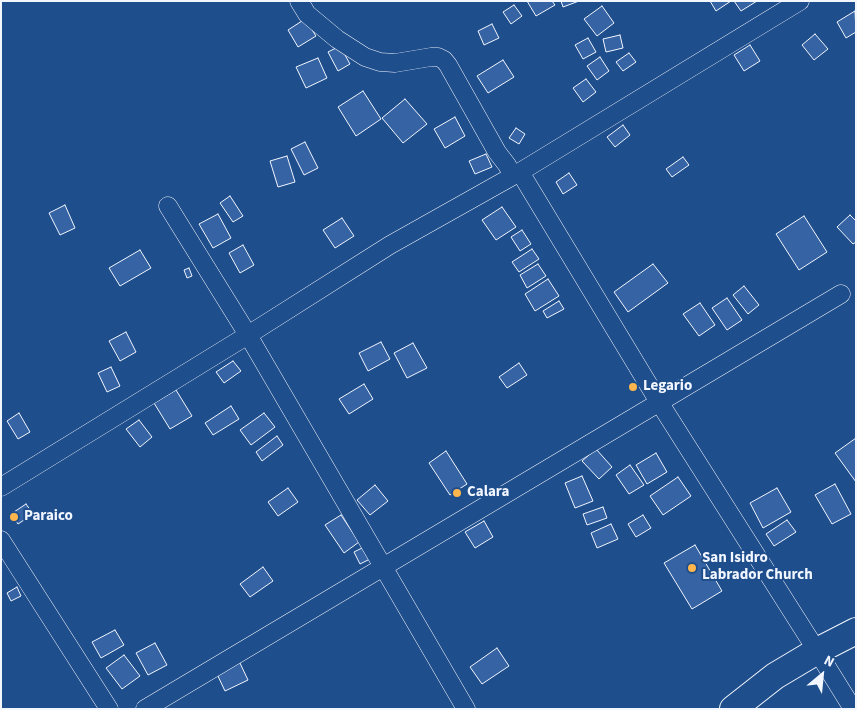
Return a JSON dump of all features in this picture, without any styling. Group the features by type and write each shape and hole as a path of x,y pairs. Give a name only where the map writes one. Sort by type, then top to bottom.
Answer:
{"highway":[{"path":"734,709 776,676 856,631"}],"street":[{"path":"300,1 307,14 364,57 380,62 395,63 438,57 448,65 497,152 517,174 853,709"},
{"path":"1,487 390,245 517,174 800,1"},
{"path":"168,206 248,335 466,709"},
{"path":"145,709 841,294"},
{"path":"1,540 109,709"}],"building":[{"path":"527,1 552,1 555,5 536,16"},
{"path":"561,1 579,1 563,7"},
{"path":"710,1 731,1 716,11"},
{"path":"734,1 757,1 741,11"},
{"path":"514,5 522,16 511,24 503,12"},
{"path":"602,6 614,23 597,36 584,19"},
{"path":"855,11 856,32 846,38 837,22"},
{"path":"305,19 316,36 298,47 288,30"},
{"path":"492,24 499,38 484,45 478,31"},
{"path":"815,34 828,49 814,60 802,45"},
{"path":"620,35 623,48 606,52 603,39"},
{"path":"588,38 596,52 583,59 575,45"},
{"path":"750,45 760,61 744,71 734,55"},
{"path":"340,46 350,64 338,71 328,52"},
{"path":"629,53 636,62 623,71 616,62"},
{"path":"600,57 609,71 597,80 587,66"},
{"path":"318,58 327,78 306,88 296,67"},
{"path":"503,60 514,77 488,93 477,76"},
{"path":"586,79 596,92 583,102 573,88"},
{"path":"363,91 381,119 356,136 338,107"},
{"path":"405,99 427,124 403,143 382,118"},
{"path":"455,117 465,136 445,148 434,129"},
{"path":"623,125 630,135 615,147 607,137"},
{"path":"516,128 525,134 519,144 509,138"},
{"path":"305,142 318,168 304,175 291,149"},
{"path":"486,154 492,167 475,174 469,161"},
{"path":"287,156 295,182 278,187 270,161"},
{"path":"683,157 689,165 672,177 666,169"},
{"path":"569,173 577,185 563,194 556,182"},
{"path":"230,196 243,216 233,222 220,203"},
{"path":"65,205 75,228 60,235 49,213"},
{"path":"502,207 516,227 496,240 482,220"},
{"path":"218,214 231,238 213,248 199,224"},
{"path":"850,215 856,221 856,242 853,244 837,227"},
{"path":"804,216 827,252 799,270 776,234"},
{"path":"342,218 354,236 335,248 323,230"},
{"path":"522,230 531,244 520,251 511,237"},
{"path":"243,245 254,265 240,273 229,253"},
{"path":"532,249 539,259 519,272 512,262"},
{"path":"140,250 151,268 120,286 109,268"},
{"path":"538,264 546,276 527,288 520,275"},
{"path":"653,264 668,283 628,312 614,292"},
{"path":"189,268 192,276 187,278 184,270"},
{"path":"548,279 559,296 535,311 525,294"},
{"path":"744,286 759,305 748,314 733,295"},
{"path":"727,298 742,320 727,330 712,308"},
{"path":"559,301 564,309 547,318 543,311"},
{"path":"700,303 715,325 699,336 683,314"},
{"path":"126,332 136,352 120,361 109,341"},
{"path":"381,342 390,359 368,371 359,353"},
{"path":"413,343 427,368 407,378 394,353"},
{"path":"233,361 241,371 224,383 216,372"},
{"path":"519,363 527,375 507,388 499,377"},
{"path":"111,367 120,386 107,392 98,373"},
{"path":"364,384 373,399 349,414 339,399"},
{"path":"176,390 192,416 170,429 154,403"},
{"path":"231,406 239,419 213,435 205,423"},
{"path":"19,413 30,432 18,439 7,421"},
{"path":"264,413 275,427 251,445 240,430"},
{"path":"139,420 152,437 140,447 126,429"},
{"path":"277,436 283,445 262,461 256,452"},
{"path":"856,438 856,482 835,453"},
{"path":"596,449 612,467 599,479 582,461"},
{"path":"446,451 467,484 450,495 429,463"},
{"path":"656,453 667,472 647,484 636,465"},
{"path":"630,465 644,485 629,494 616,475"},
{"path":"582,476 593,501 575,508 565,483"},
{"path":"678,477 691,496 663,515 650,496"},
{"path":"835,484 851,514 832,524 815,495"},
{"path":"375,485 388,501 370,515 357,500"},
{"path":"288,488 298,502 278,516 268,502"},
{"path":"777,488 791,512 763,528 750,503"},
{"path":"26,504 33,514 18,524 11,514"},
{"path":"603,507 607,518 587,525 583,514"},
{"path":"341,515 359,542 344,553 325,525"},
{"path":"643,515 651,528 636,537 628,524"},
{"path":"787,520 796,532 774,546 766,534"},
{"path":"484,521 493,537 475,548 465,532"},
{"path":"611,524 618,539 597,548 591,533"},
{"path":"695,545 722,591 692,609 664,563"},
{"path":"364,547 370,559 360,564 354,552"},
{"path":"263,567 273,581 250,597 240,584"},
{"path":"17,587 21,596 11,601 7,593"},
{"path":"115,630 124,645 101,658 92,642"},
{"path":"155,643 167,665 148,675 136,653"},
{"path":"497,648 509,666 482,684 470,667"},
{"path":"124,655 140,676 122,689 106,668"},
{"path":"239,661 248,680 225,691 216,672"}],"place":[{"name":"Legario","path":"633,387"},
{"name":"Calara","path":"457,493"},
{"name":"Paraico","path":"14,517"},
{"name":"San Isidro Labrador Church","path":"692,568"}]}
